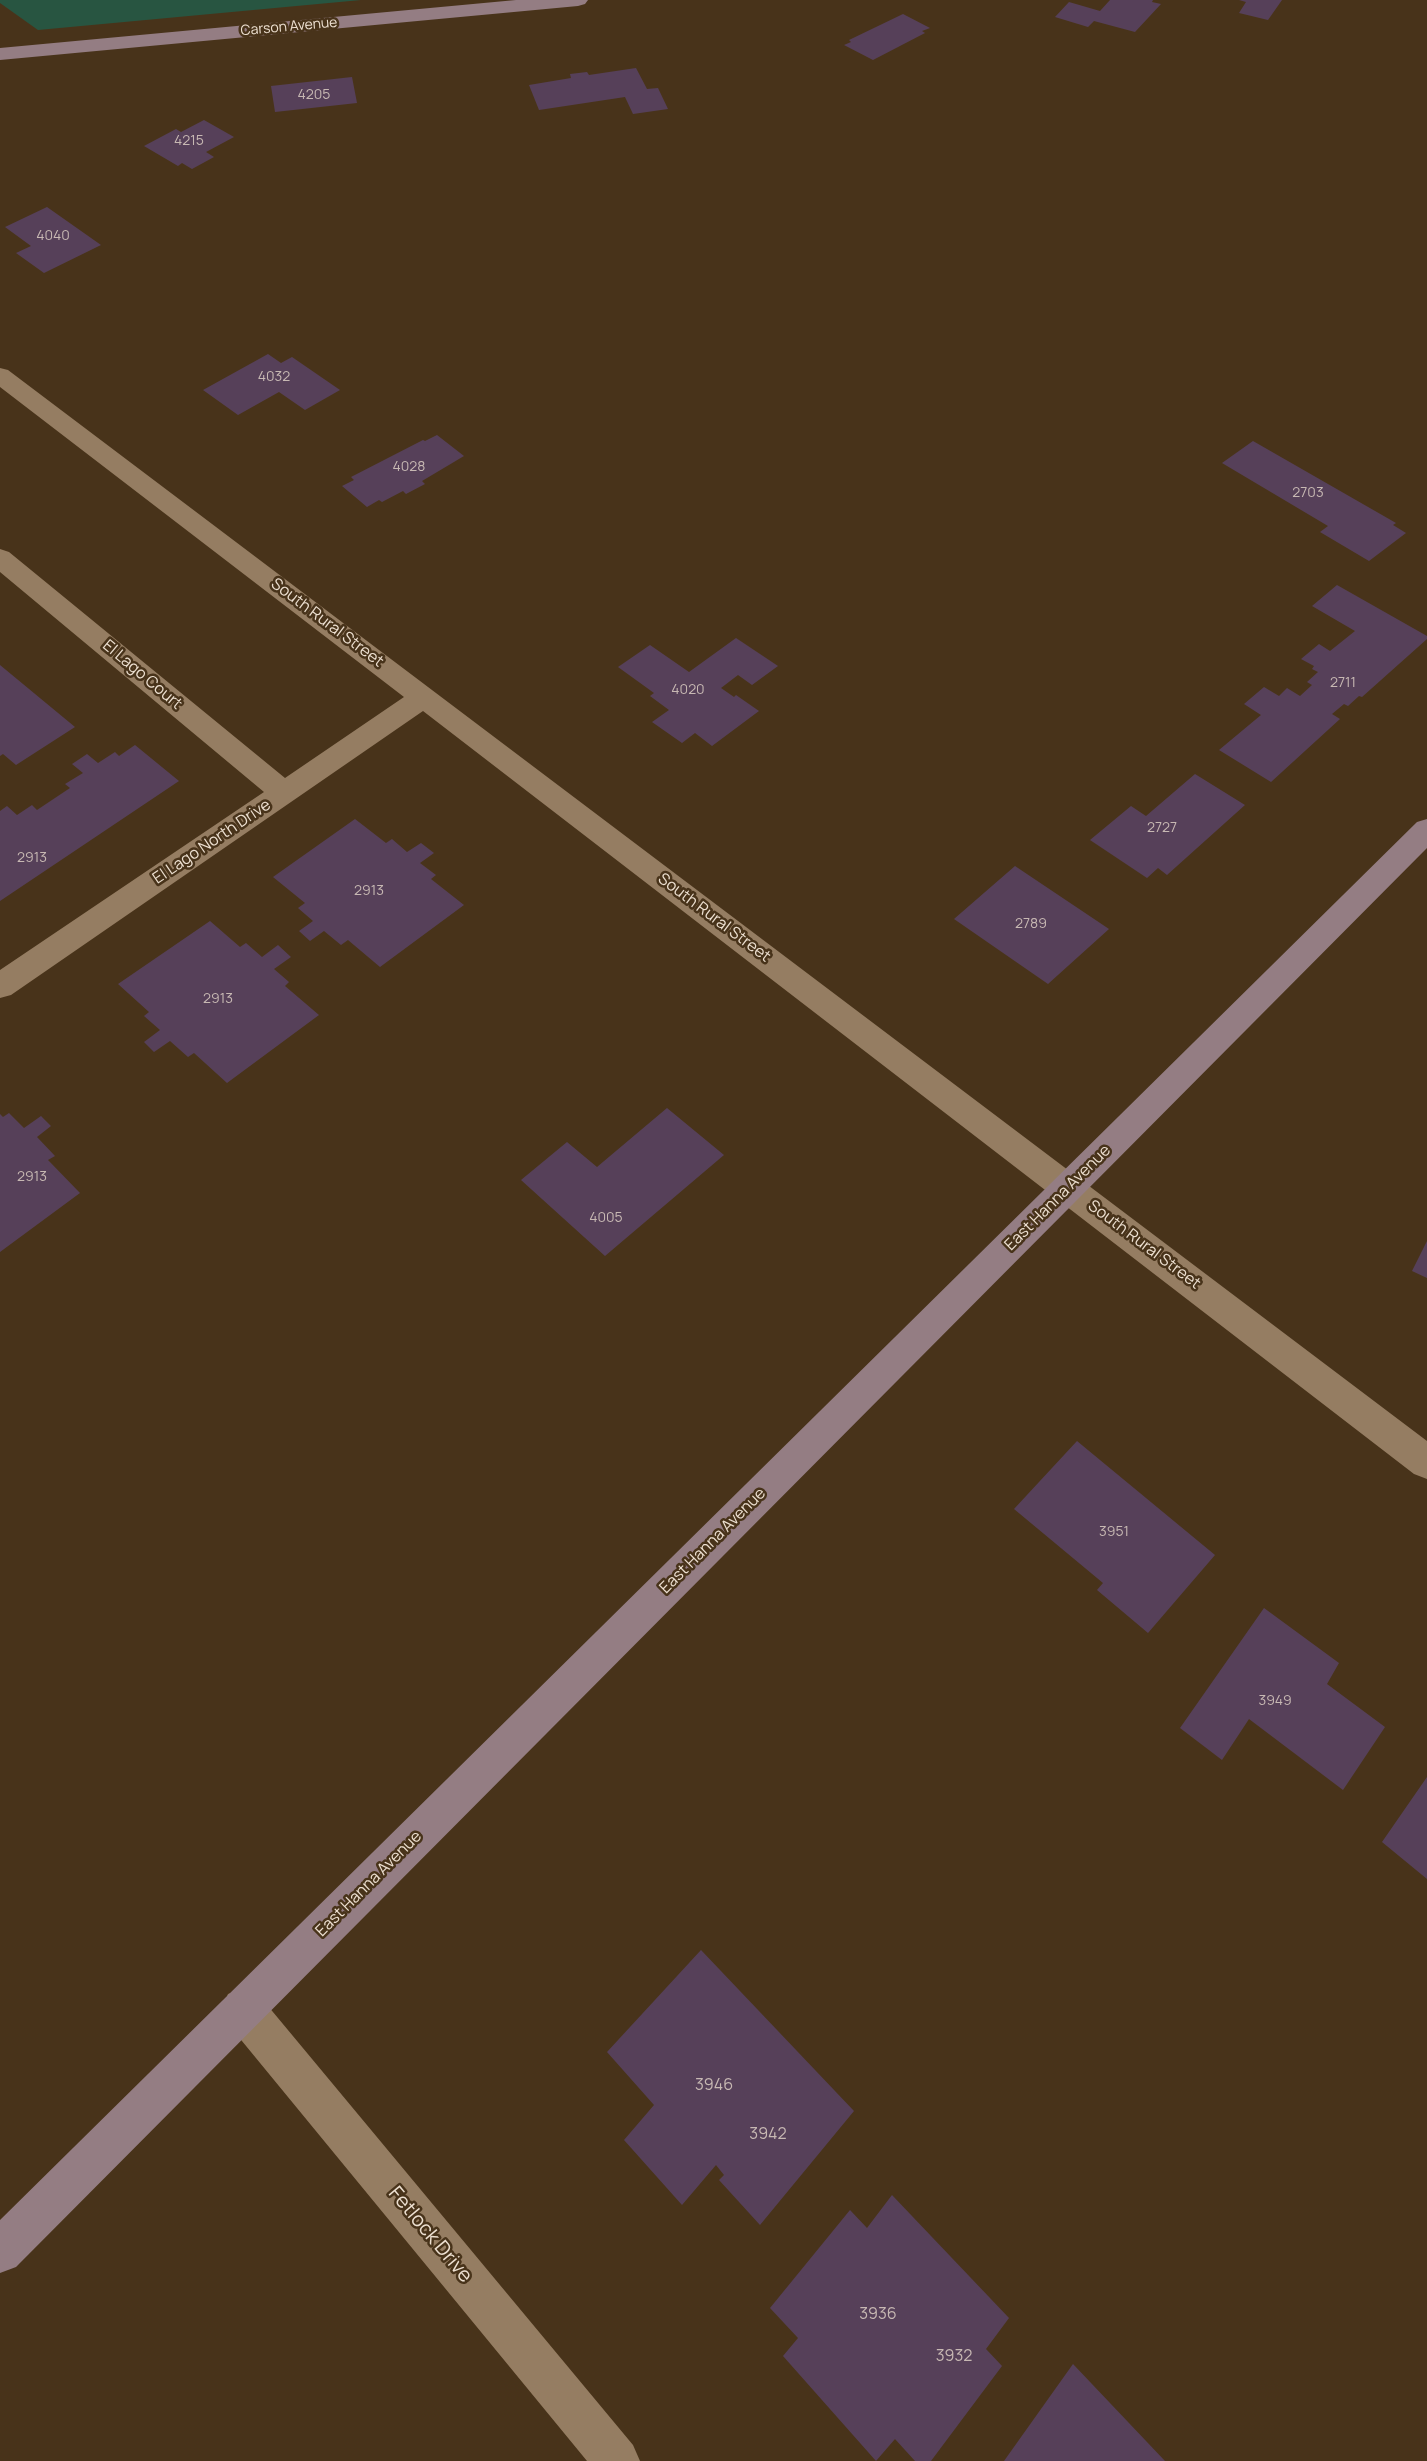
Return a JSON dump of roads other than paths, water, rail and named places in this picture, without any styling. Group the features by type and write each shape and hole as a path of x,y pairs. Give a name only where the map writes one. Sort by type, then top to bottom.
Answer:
{"main road":[{"name":"Carson Avenue","path":"0,54 578,0"},
{"name":"East Hanna Avenue","path":"0,2252 1427,830"}],"street":[{"name":"South Rural Street","path":"0,375 1427,1462"},
{"name":"El Lago Court","path":"0,558 284,793"},
{"name":"El Lago North Drive","path":"0,986 424,697"},
{"name":"Fetlock Drive","path":"243,2009 617,2461"}]}
